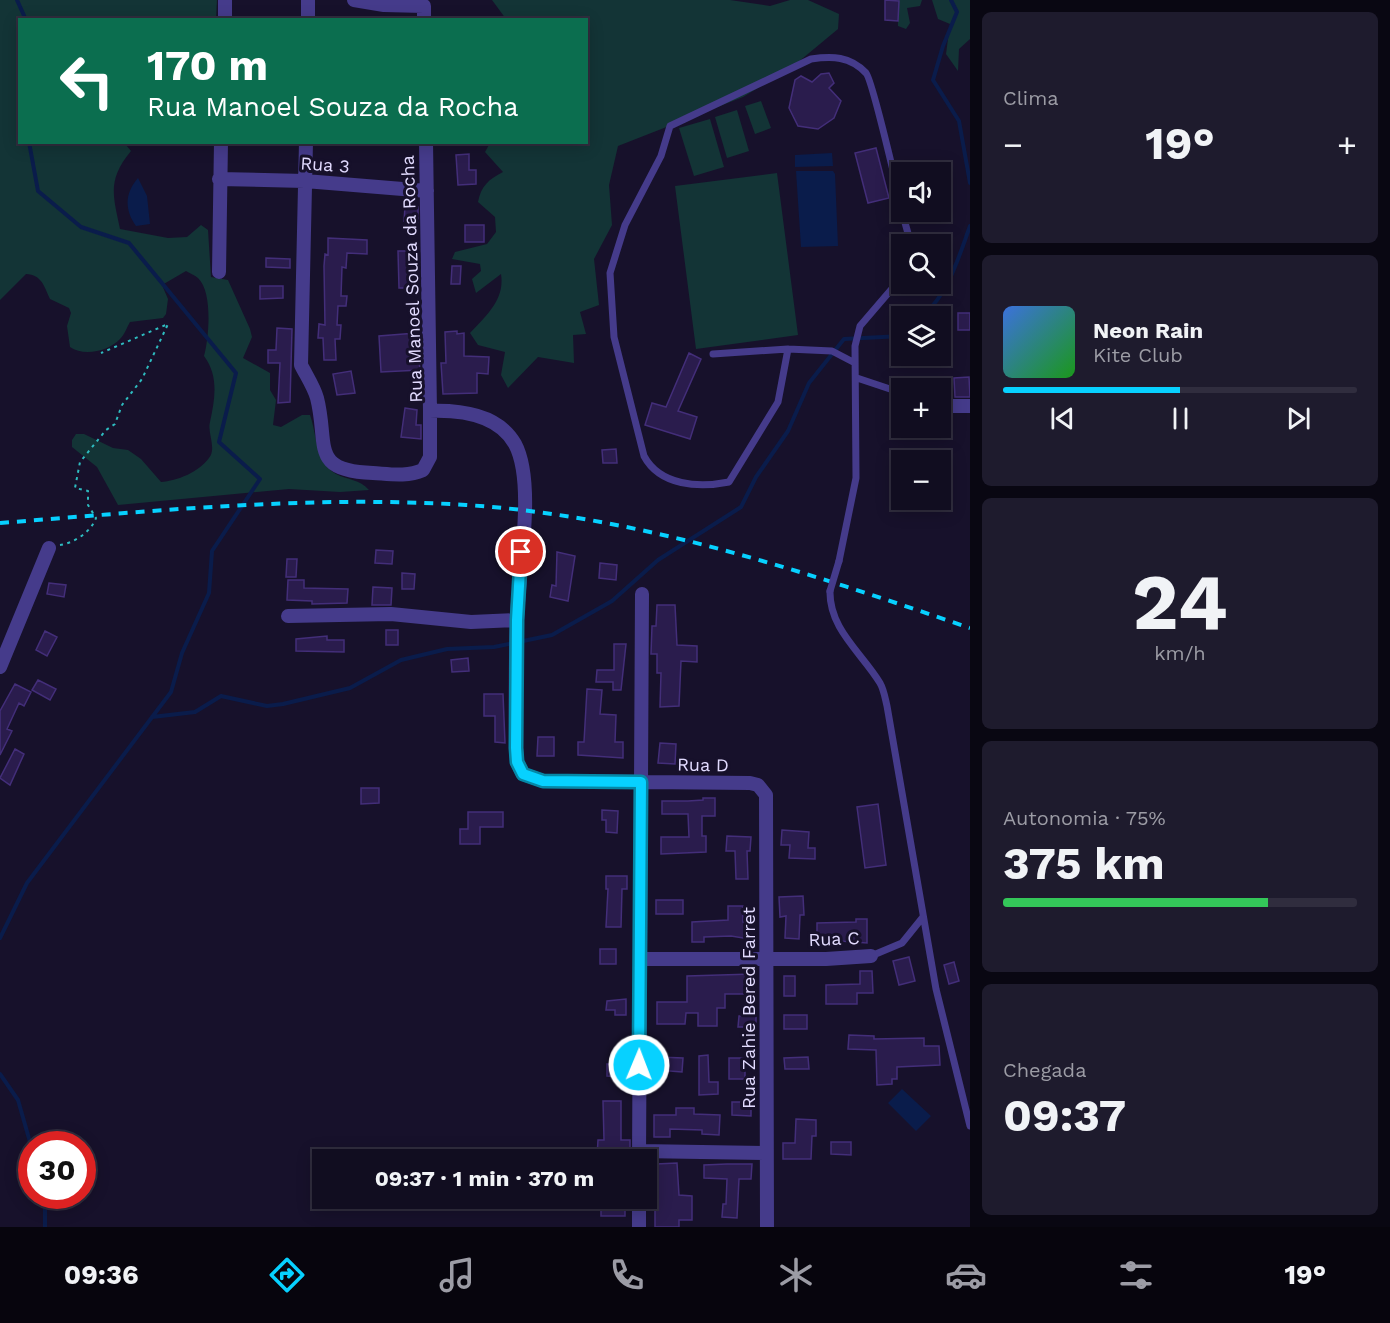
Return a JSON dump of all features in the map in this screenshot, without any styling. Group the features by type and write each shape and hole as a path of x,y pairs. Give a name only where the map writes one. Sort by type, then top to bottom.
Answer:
{"street":[{"path":"225,0 225,18"},
{"path":"308,0 308,18"},
{"path":"354,0 424,13"},
{"path":"219,273 221,144"},
{"path":"306,144 301,365 317,397 324,450 331,464 349,473 412,475 423,470 430,457 430,411"},
{"name":"Rua Manoel Souza da Rocha","path":"426,144 430,411 453,410 472,414 493,424 515,444 527,492 517,620 517,762 523,774 543,781 641,782"},
{"name":"Rua 3","path":"219,179 305,181 427,191"},
{"path":"951,406 970,406"},
{"path":"0,667 49,548"},
{"path":"639,1149 642,594"},
{"path":"288,616 391,614 471,622 517,620"},
{"name":"Rua D","path":"641,782 750,783 763,789"},
{"name":"Rua Zahie Bered Farret","path":"763,789 768,802 766,1227"},
{"name":"Rua C","path":"640,959 871,956"},
{"path":"657,1155 766,1153"},
{"path":"639,1209 639,1227"}],"lane":[{"path":"788,349 778,402 729,482 710,486 690,483 668,478 651,470 644,456 614,337 610,273 625,225 661,156 670,126 811,59 830,57 847,59 868,75 891,166"},
{"path":"891,290 860,326 855,346 856,478 839,561 830,591 830,608 836,622 881,685 887,706 936,989 970,1126"},
{"path":"713,354 788,349 832,351 855,363"},
{"path":"857,378 891,389"},
{"name":"Rua C","path":"871,956 902,943 923,917"}],"path":[{"path":"49,548 70,544 94,524 96,518 88,505 88,491 75,488 80,462 106,430 115,424 122,405 142,379 168,324 101,353"}],"green space":[{"path":"0,0 217,0 216,18 18,18 18,144 126,145 131,151 118,171 114,188 120,229 168,238 187,237 201,225 208,230 211,277 228,280 250,329 252,337 243,358 270,373 270,390 276,400 273,425 281,427 302,415 310,415 320,455 329,469 358,482 369,490 340,492 289,489 118,505 97,467 72,447 72,440 76,434 84,434 113,448 128,450 141,459 161,482 174,480 200,468 211,454 209,426 214,380 204,356 208,304 203,285 197,277 186,271 162,285 168,299 166,314 163,318 130,322 120,339 110,347 89,352 70,347 67,326 71,313 69,308 50,299 42,282 36,276 26,274 0,300"},
{"path":"492,0 730,0 770,6 790,0 808,0 839,14 838,29 791,68 743,97 618,146 609,185 612,225 594,259 599,305 580,312 586,334 573,335 574,363 538,357 508,388 501,375 505,352 478,345 470,333 497,299 502,283 501,274 476,293 472,279 481,271 480,264 452,259 455,252 487,244 496,232 495,217 478,202 486,184 503,172 485,152 489,144 588,144 588,18 505,18"},
{"path":"898,0 922,0 920,6 907,8 910,23 906,29 898,26"},
{"path":"932,0 970,0 970,39 959,49 958,71 946,54 950,24 938,19"},
{"path":"761,101 771,128 755,134 745,106"},
{"path":"737,110 749,151 727,158 715,117"},
{"path":"710,119 724,167 694,176 679,128"},
{"path":"777,173 798,335 696,349 675,186"}],"water":[{"path":"832,153 833,166 795,167 795,155"},
{"path":"796,171 833,171 835,174 838,246 801,247"},
{"path":"138,178 147,196 150,224 136,226 129,213 128,195"},
{"path":"902,1089 931,1116 916,1131 888,1103"}],"building":[{"path":"885,0 899,1 898,21 885,20"},
{"path":"829,73 834,83 829,88 841,101 834,118 818,129 798,126 789,108 795,80 801,76 812,82 821,74"},
{"path":"876,148 889,198 868,203 855,153"},
{"path":"469,154 469,170 476,170 476,184 458,185 456,155"},
{"path":"405,207 418,207 418,222 404,221"},
{"path":"465,225 484,225 484,242 465,242"},
{"path":"328,238 367,240 367,254 347,253 346,268 342,267 341,296 347,296 346,306 338,306 337,325 341,325 340,339 335,339 336,360 324,360 323,338 318,338 319,324 325,325 324,266 325,254 328,255"},
{"path":"398,251 418,251 417,288 399,288"},
{"path":"266,258 290,259 290,268 266,267"},
{"path":"452,266 461,266 460,284 451,284"},
{"path":"260,286 283,286 283,298 260,299"},
{"path":"958,313 970,313 970,330 958,330"},
{"path":"277,328 292,329 290,402 278,403 280,363 268,363 268,350 276,350"},
{"path":"457,331 457,334 464,333 464,356 489,357 488,374 477,373 477,393 443,394 441,363 446,363 445,332"},
{"path":"416,333 420,370 381,372 379,336"},
{"path":"689,353 701,359 678,411 697,417 690,439 645,425 652,403 666,407"},
{"path":"351,371 355,393 337,395 333,374"},
{"path":"969,377 970,397 955,397 954,378"},
{"path":"405,408 417,410 416,425 421,425 421,439 401,437"},
{"path":"616,449 617,463 603,463 602,450"},
{"path":"376,550 393,551 392,564 375,563"},
{"path":"557,552 575,556 568,601 550,597 552,585 556,586"},
{"path":"287,559 297,559 296,577 286,577"},
{"path":"600,563 617,565 616,580 599,578"},
{"path":"402,573 415,574 414,589 402,589"},
{"path":"288,580 304,580 304,588 348,589 347,603 312,604 312,601 287,600"},
{"path":"49,583 66,585 64,597 47,594"},
{"path":"373,587 392,588 391,605 372,605"},
{"path":"657,605 675,605 677,645 697,646 697,662 681,661 679,706 660,707 661,673 657,673 657,654 651,654 652,626 656,626"},
{"path":"386,630 398,630 398,645 386,645"},
{"path":"45,631 57,637 47,656 36,650"},
{"path":"327,636 327,640 344,640 344,652 296,651 296,639"},
{"path":"614,644 626,644 621,690 613,690 613,682 596,682 597,670 614,670"},
{"path":"468,658 469,671 452,672 451,660"},
{"path":"38,680 56,689 50,700 32,690"},
{"path":"15,684 31,692 24,706 19,703 7,729 12,731 0,755 0,711"},
{"path":"587,689 602,690 600,714 616,715 615,742 623,742 623,758 578,755 578,742 584,742"},
{"path":"484,694 503,694 505,743 495,742 495,716 484,716"},
{"path":"538,737 554,737 554,756 537,756"},
{"path":"660,743 676,744 675,764 658,763"},
{"path":"15,749 24,754 10,785 0,778"},
{"path":"361,788 379,788 379,803 361,804"},
{"path":"703,798 715,798 715,816 702,816 702,836 706,836 706,852 661,854 661,837 689,837 688,814 662,814 662,801 703,800"},
{"path":"878,804 886,865 865,868 857,807"},
{"path":"602,810 618,811 617,833 606,832 606,820 602,820"},
{"path":"468,812 503,812 503,827 480,827 480,844 460,844 460,829 468,829"},
{"path":"782,830 809,832 808,848 815,848 815,859 789,858 790,845 781,845"},
{"path":"727,836 751,837 750,851 747,851 748,879 736,879 735,851 726,851"},
{"path":"606,876 627,876 627,889 622,889 621,927 606,927 608,889 606,889"},
{"path":"803,896 804,915 800,915 799,939 785,938 786,916 780,917 779,897"},
{"path":"656,900 683,900 683,914 656,914"},
{"path":"728,906 743,906 743,922 751,922 749,939 731,936 704,937 704,942 692,942 692,922 728,920"},
{"path":"856,919 867,919 867,943 826,940 825,943 817,942 817,923 856,922"},
{"path":"600,949 616,949 616,964 600,964"},
{"path":"909,957 915,981 899,985 893,961"},
{"path":"954,962 959,981 949,984 944,965"},
{"path":"860,971 872,971 873,993 857,993 857,1004 826,1004 826,985 860,984"},
{"path":"753,974 753,994 725,994 725,1008 717,1008 717,1026 698,1026 698,1013 686,1013 685,1024 657,1024 657,1002 687,1002 687,976"},
{"path":"784,976 795,976 795,996 784,996"},
{"path":"626,999 626,1015 615,1015 615,1010 606,1010 607,1001"},
{"path":"784,1015 807,1015 807,1029 784,1029"},
{"path":"739,1016 756,1016 756,1027 738,1027"},
{"path":"849,1035 874,1036 874,1039 924,1038 924,1046 939,1046 940,1065 897,1067 897,1079 892,1079 892,1084 877,1085 876,1050 848,1049"},
{"path":"708,1055 709,1082 718,1082 718,1094 699,1095 699,1056"},
{"path":"658,1057 683,1058 682,1072 657,1070"},
{"path":"808,1057 809,1069 785,1069 784,1058"},
{"path":"729,1058 745,1058 745,1079 729,1079"},
{"path":"607,1064 626,1064 625,1077 607,1076"},
{"path":"603,1101 621,1101 621,1140 630,1140 630,1149 597,1149 598,1140 604,1140"},
{"path":"732,1102 751,1102 751,1116 732,1115"},
{"path":"676,1108 694,1108 694,1114 720,1115 719,1135 702,1134 702,1130 670,1129 670,1137 654,1137 654,1115 676,1115"},
{"path":"796,1119 816,1120 816,1136 812,1136 811,1159 783,1159 783,1143 795,1143"},
{"path":"831,1142 851,1142 851,1155 831,1154"},
{"path":"677,1163 679,1195 692,1196 692,1220 679,1220 679,1227 655,1227 658,1196 657,1164"},
{"path":"752,1164 751,1179 739,1179 737,1218 722,1217 723,1204 726,1204 727,1179 704,1178 704,1165"},
{"path":"601,1209 625,1209 625,1216 601,1216"}],"waterway":[{"path":"17,0 25,18"},
{"path":"951,0 957,12 943,46 933,80 959,121 970,183"},
{"path":"0,938 27,883 171,692 182,653 209,593 212,551 260,479 219,442 236,373 129,243 81,227 38,191 29,144"},
{"path":"933,306 957,263 970,226"},
{"path":"152,717 195,712 221,696 267,706 283,704 350,688 401,660 447,649 494,647 552,635 612,601 658,560 741,507 756,477 788,431 809,383 844,339 891,337"},
{"path":"0,1074 18,1100 27,1131"},
{"path":"45,1209 45,1227"}],"railway":[{"path":"0,523 174,509 291,503 408,502 531,511 659,534 722,550 784,567 970,628"}],"route":[{"path":"521,552 517,620 516,748 517,762 523,774 543,781 641,782 639,1065"}]}
